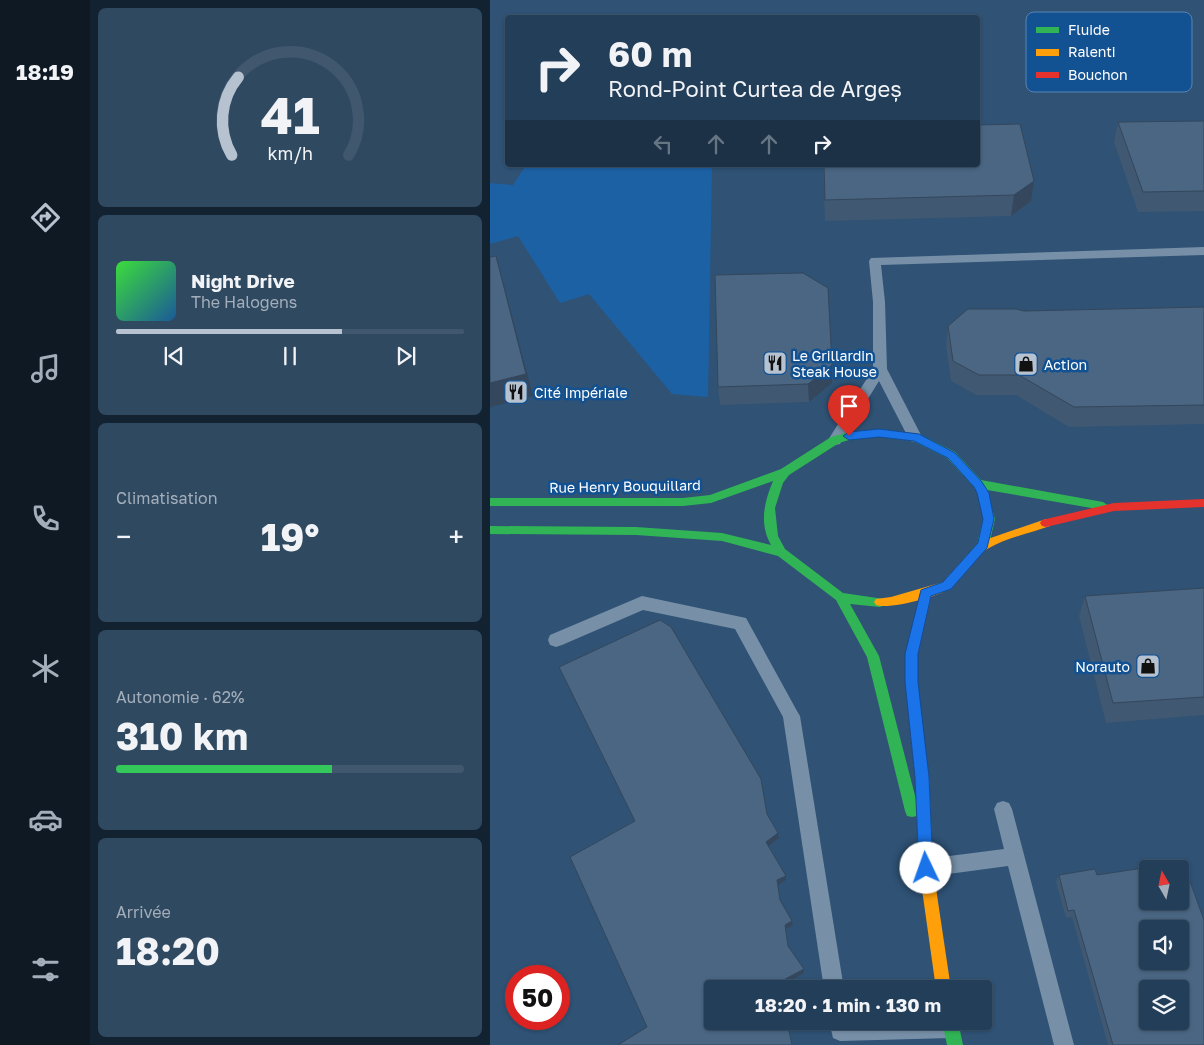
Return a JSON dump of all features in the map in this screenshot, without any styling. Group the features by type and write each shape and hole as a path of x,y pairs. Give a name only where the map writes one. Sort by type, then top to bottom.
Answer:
{"main road":[{"path":"835,440 849,436 879,433 916,437 951,455 978,484 983,493 989,519 983,545"},
{"name":"Rue Henry Bouquillard","path":"490,502 683,502 711,500 785,472 835,440"},
{"path":"785,472 778,482 769,508 772,536 781,552 840,597 873,656 926,868 943,980"},
{"path":"978,484 1114,508"},
{"path":"840,597 859,601 891,602 926,593 947,585 983,545 1034,526 1114,508 1204,503"},
{"path":"490,530 636,532 712,537 781,552"},
{"path":"926,593 912,654 912,682 922,777 926,868"}],"lane":[{"path":"916,437 880,369 880,302 875,261 1204,251"},
{"path":"835,440 880,369"},
{"path":"556,640 642,603 740,623 791,716 833,980"},
{"path":"1003,809 1064,1045"},
{"path":"926,868 1015,856"},
{"path":"840,1030 952,1031"}],"shaded area":[{"path":"525,167 712,167 708,397 672,394 589,294 560,303 518,236 490,244 490,183 513,185"}],"building":[{"path":"1204,121 1204,191 1143,192 1118,122"},
{"path":"1020,124 1034,181 1014,195 825,200 824,167 980,167 980,125"},
{"path":"496,256 526,374 490,383 490,257"},
{"path":"803,273 828,288 832,365 808,384 718,387 715,275"},
{"path":"1204,307 1204,405 1074,407 1019,375 979,375 953,361 948,326 968,309 1016,309 1024,311"},
{"name":"Norauto","path":"1204,588 1204,697 1113,703 1085,596"},
{"path":"660,620 671,627 761,779 767,814 778,833 766,842 786,876 777,880 780,900 792,921 785,925 788,946 804,969 783,980 704,980 704,1030 789,1030 792,1045 618,1045 647,1027 570,857 635,821 559,667"},
{"path":"1095,869 1097,875 1139,869 1139,910 1189,910 1189,879 1204,920 1204,1045 1113,1045 1074,910 1068,911 1059,875"}],"traffic: fast":[{"path":"880,602 859,601 840,597 781,552 772,536 769,508 778,482 785,472 835,440 849,436 879,433 915,437 951,455 978,484 983,493 989,519 983,545"},
{"path":"490,502 683,502 711,499 785,472"},
{"path":"978,484 1103,506"},
{"path":"490,530 636,531 722,537 781,552"},
{"path":"840,597 873,656 912,811"},
{"path":"952,1030 955,1045"}],"traffic: slow":[{"path":"880,602 891,602 926,593 947,585 983,545 1046,523"},
{"path":"914,710 922,777 926,868 943,980"}],"traffic: jam":[{"path":"1046,523 1114,507 1204,503"},
{"path":"914,710 911,682 912,654 926,593"}],"place":[{"name":"Le Grillardin Steak House","path":"775,363"},
{"name":"Action","path":"1026,364"},
{"name":"Cité Impériale","path":"516,392"},
{"name":"Norauto","path":"1148,666"}],"route":[{"path":"849,436 879,433 916,437 951,455 978,484 983,493 989,519 983,545 947,585 926,593 912,654 912,682 922,777 926,868"}]}
